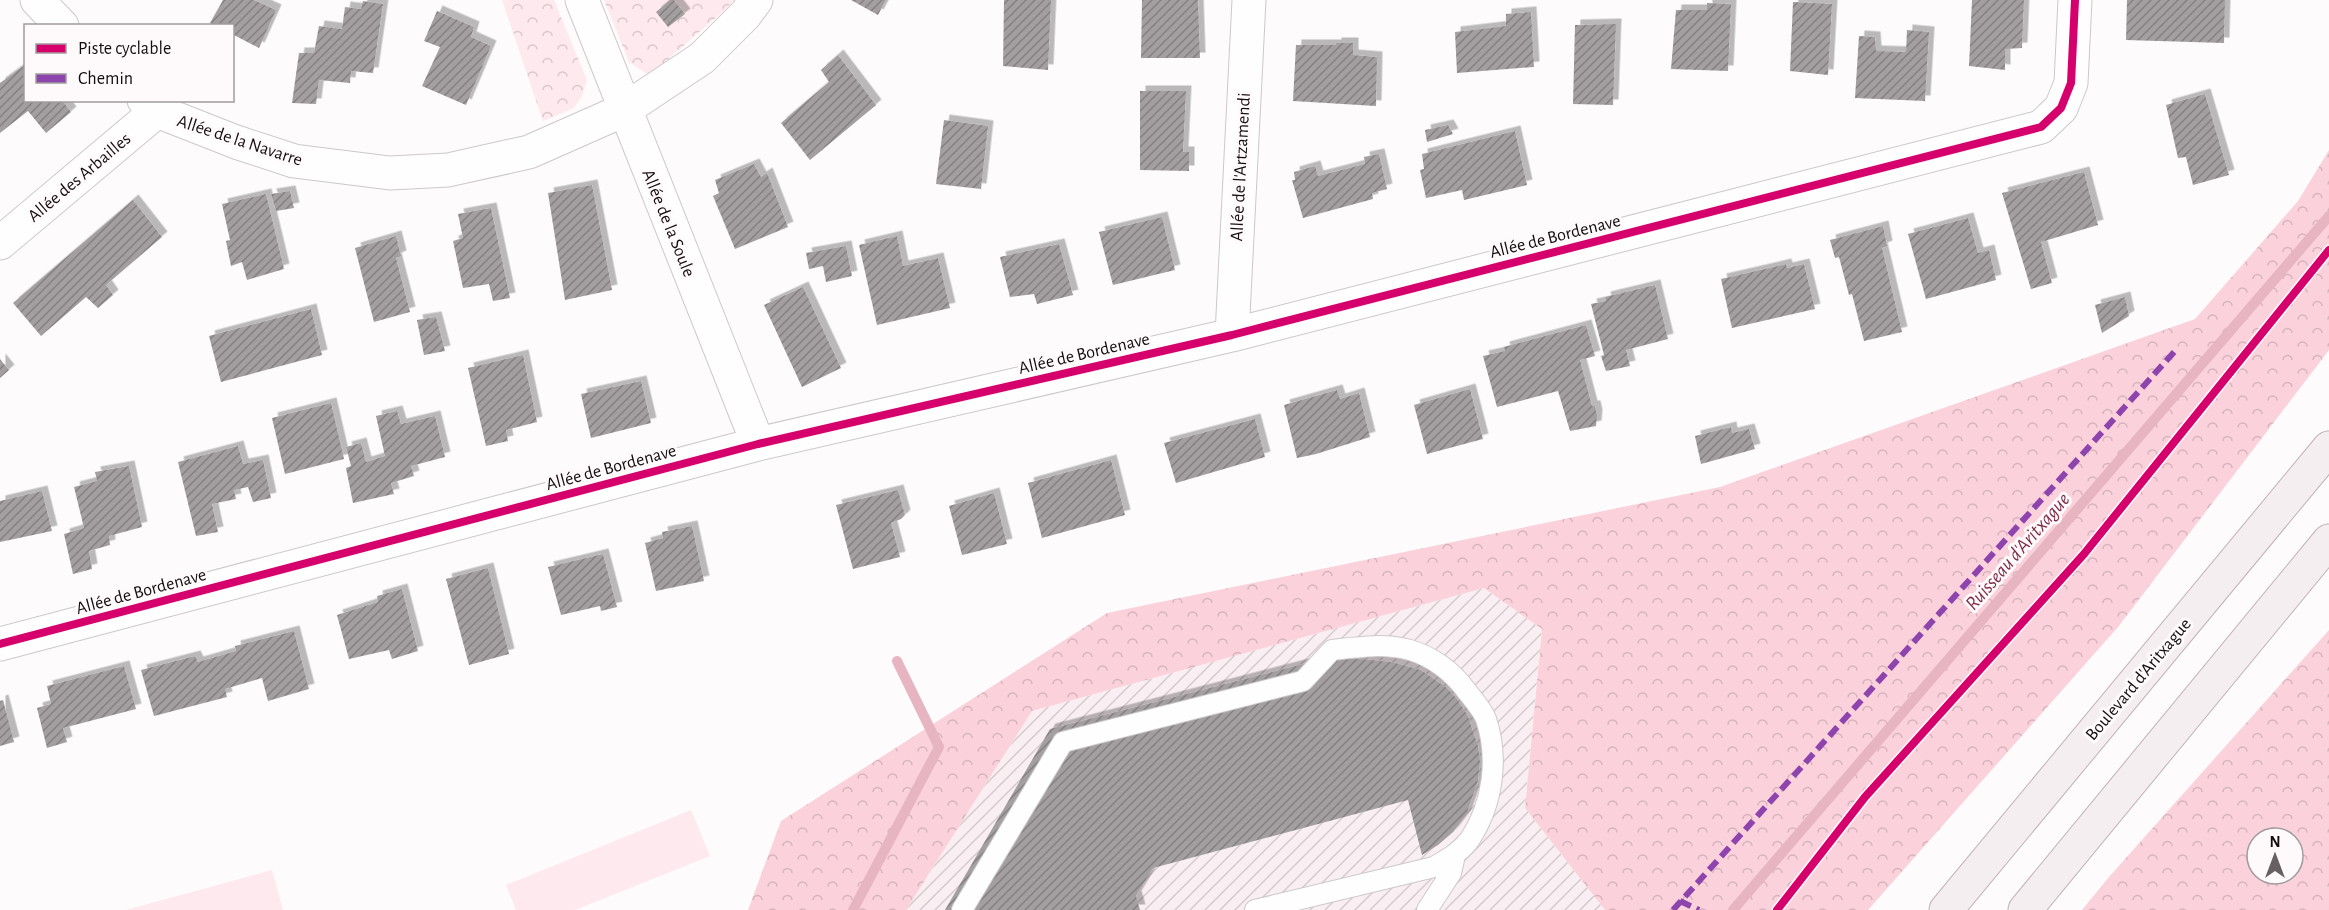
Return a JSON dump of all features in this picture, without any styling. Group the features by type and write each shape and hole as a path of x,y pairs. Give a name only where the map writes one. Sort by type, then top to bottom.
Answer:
{"main road":[{"name":"Boulevard d'Aritxague","path":"1946,910 2329,448"},
{"path":"2025,910 2329,541"}],"street":[{"path":"38,0 60,24"},
{"name":"Allée de la Soule","path":"582,0 758,444"},
{"name":"Allée de la Navarre","path":"151,106 236,142 294,161 390,173 448,170 529,152 624,110 702,58 745,15 756,0"},
{"name":"Allée de l'Artzamendi","path":"1232,334 1249,0"},
{"name":"Allée de Bordenave","path":"0,644 758,444 1232,334 2041,128 2061,108 2071,83 2075,0"},
{"name":"Allée des Arbailles","path":"0,243 151,106"}],"lane":[{"path":"962,910 1063,742 1302,681 1332,650 1381,645 1410,650 1432,660 1455,676 1485,717 1492,742 1494,767 1489,793 1470,840 1455,855 1434,867 1255,910"},
{"path":"1427,910 1451,873 1455,855"}],"shaded area":[{"path":"1484,588 1542,629 1525,808 1605,910 906,910 1032,711"}],"green space":[{"path":"502,0 554,0 587,80 582,96 574,108 543,121"},
{"path":"604,0 733,0 727,8 658,68 647,74 629,62"},
{"path":"2329,150 2329,350 2118,627 1868,910 1605,910 1525,808 1542,629 1484,588 1032,711 906,910 748,910 781,821 1107,613 1720,487 2195,319 2298,201"},
{"path":"2329,630 2329,910 2082,910 2109,877"},
{"path":"691,810 710,856 575,910 516,910 506,885"},
{"path":"272,870 283,910 126,910"}],"building":[{"path":"223,0 254,0 276,10 259,48 234,35 234,24 210,23"},
{"path":"670,0 674,0 685,14 668,27 656,12"},
{"path":"851,0 886,0 878,15"},
{"path":"1004,0 1051,0 1048,70 1003,66"},
{"path":"1142,0 1198,0 1200,58 1141,58"},
{"path":"1972,0 2024,0 2022,48 2005,49 2005,70 1969,66"},
{"path":"2127,0 2225,0 2224,43 2126,40"},
{"path":"363,1 383,4 373,73 351,71 350,83 319,80 316,104 292,103 299,53 314,53 319,26 342,29 345,7 361,9"},
{"path":"1793,2 1832,4 1828,75 1790,71"},
{"path":"1707,3 1731,4 1728,71 1671,69 1676,10 1707,10"},
{"path":"437,11 474,27 471,37 491,46 466,105 422,86 440,47 424,41"},
{"path":"1531,12 1534,67 1457,73 1455,32 1506,26 1506,14"},
{"path":"1616,24 1613,105 1573,104 1575,25"},
{"path":"1907,30 1929,32 1925,101 1855,98 1859,36 1875,37 1876,51 1906,52"},
{"path":"1336,43 1353,43 1353,55 1377,57 1376,106 1293,101 1296,45 1336,45"},
{"path":"838,55 876,105 810,160 781,123 829,82 821,70"},
{"path":"24,65 24,102 64,102 71,112 46,133 28,111 0,133 0,83"},
{"path":"1140,91 1186,91 1183,152 1189,152 1189,171 1140,170"},
{"path":"2205,94 2229,175 2193,185 2186,157 2178,158 2166,105"},
{"path":"944,120 988,126 981,189 936,184"},
{"path":"1448,125 1453,134 1427,142 1425,130"},
{"path":"1515,131 1527,185 1464,200 1462,190 1426,198 1420,170 1424,169 1422,154"},
{"path":"1379,154 1387,189 1372,193 1373,199 1303,218 1292,180 1295,180 1294,172 1315,166 1318,176 1365,164 1364,157"},
{"path":"754,164 761,177 767,173 788,227 735,249 713,196 719,193 715,180"},
{"path":"2084,172 2098,225 2041,242 2052,283 2031,289 2002,193"},
{"path":"592,185 612,290 565,300 548,193"},
{"path":"290,191 294,208 276,211 271,194"},
{"path":"266,194 284,269 247,280 242,262 231,266 226,241 230,240 222,204"},
{"path":"133,200 162,237 106,285 113,295 98,308 86,297 41,336 13,303"},
{"path":"491,208 510,298 493,301 489,284 463,288 453,241 463,238 458,214"},
{"path":"1162,217 1175,270 1113,285 1099,232"},
{"path":"1968,218 1978,253 1989,250 1996,280 1926,299 1908,234"},
{"path":"1883,226 1887,246 1882,248 1902,332 1864,341 1852,294 1849,295 1839,257 1835,258 1830,240"},
{"path":"396,236 401,256 396,258 410,312 374,322 355,248"},
{"path":"897,236 903,266 938,258 950,308 877,325 859,245"},
{"path":"1059,244 1073,295 1037,304 1034,294 1010,297 1000,257"},
{"path":"846,246 852,276 826,282 823,266 809,269 806,253"},
{"path":"1786,264 1787,268 1804,264 1815,309 1732,328 1721,279"},
{"path":"1655,285 1668,339 1626,350 1630,366 1606,371 1591,304 1606,301 1605,297"},
{"path":"803,287 841,368 802,387 764,305"},
{"path":"2125,297 2129,316 2102,333 2095,305"},
{"path":"311,309 322,355 221,382 209,336"},
{"path":"436,317 445,351 424,355 417,320"},
{"path":"1586,325 1595,356 1580,360 1592,406 1595,406 1596,426 1570,431 1558,391 1497,407 1483,356 1505,351 1504,347"},
{"path":"523,355 537,422 506,430 508,441 486,446 468,368"},
{"path":"0,359 9,370 0,378"},
{"path":"641,381 651,423 591,438 581,394"},
{"path":"1470,389 1483,439 1427,454 1414,405"},
{"path":"1337,390 1340,399 1359,393 1370,437 1297,458 1284,405"},
{"path":"331,403 344,459 285,474 272,418"},
{"path":"397,411 401,424 435,416 445,457 411,466 414,476 391,483 394,494 353,503 346,468 351,466 346,447 361,443 366,462 385,456 376,416"},
{"path":"1255,419 1265,457 1176,483 1164,443"},
{"path":"1731,427 1732,433 1749,429 1755,449 1701,464 1695,436"},
{"path":"238,446 243,464 263,460 271,498 253,502 248,487 234,490 236,499 212,504 218,532 196,536 178,462"},
{"path":"1111,460 1125,515 1042,538 1028,483"},
{"path":"129,466 142,527 109,536 110,545 89,551 92,569 73,574 64,534 84,528 74,487 97,481 95,472"},
{"path":"898,490 905,515 891,523 900,557 853,569 836,505"},
{"path":"42,491 52,531 0,542 0,501"},
{"path":"994,493 1007,544 962,555 949,506"},
{"path":"692,526 704,581 656,591 645,543 663,538 662,532"},
{"path":"603,554 617,607 601,611 600,606 561,615 548,567"},
{"path":"488,568 509,654 469,665 446,579"},
{"path":"402,589 418,651 392,659 389,650 349,659 337,615 378,602 377,596"},
{"path":"294,631 309,689 268,701 262,678 225,689 227,697 154,716 141,670 195,656 198,662 236,651 235,646"},
{"path":"1350,658 1392,662 1421,670 1447,688 1468,716 1478,746 1480,761 1478,781 1466,815 1453,832 1422,855 1408,800 1153,868 1136,896 1140,910 945,910 1050,729 1311,662"},
{"path":"124,666 136,709 63,728 67,742 47,748 37,708 51,704 47,686"},
{"path":"3,700 14,742 0,746 0,701"}],"waterway":[{"name":"Ruisseau d'Aritxague","path":"1733,910 2329,216"},
{"path":"853,910 939,747 897,661"}],"marked path":[{"path":"1673,910 2175,351"},
{"path":"1680,901 1699,910"}],"cycle path":[{"path":"0,644 758,444 1232,335 2041,127 2061,108 2071,83 2075,0"},
{"path":"1777,910 1865,797 2084,554 2329,250"}]}
